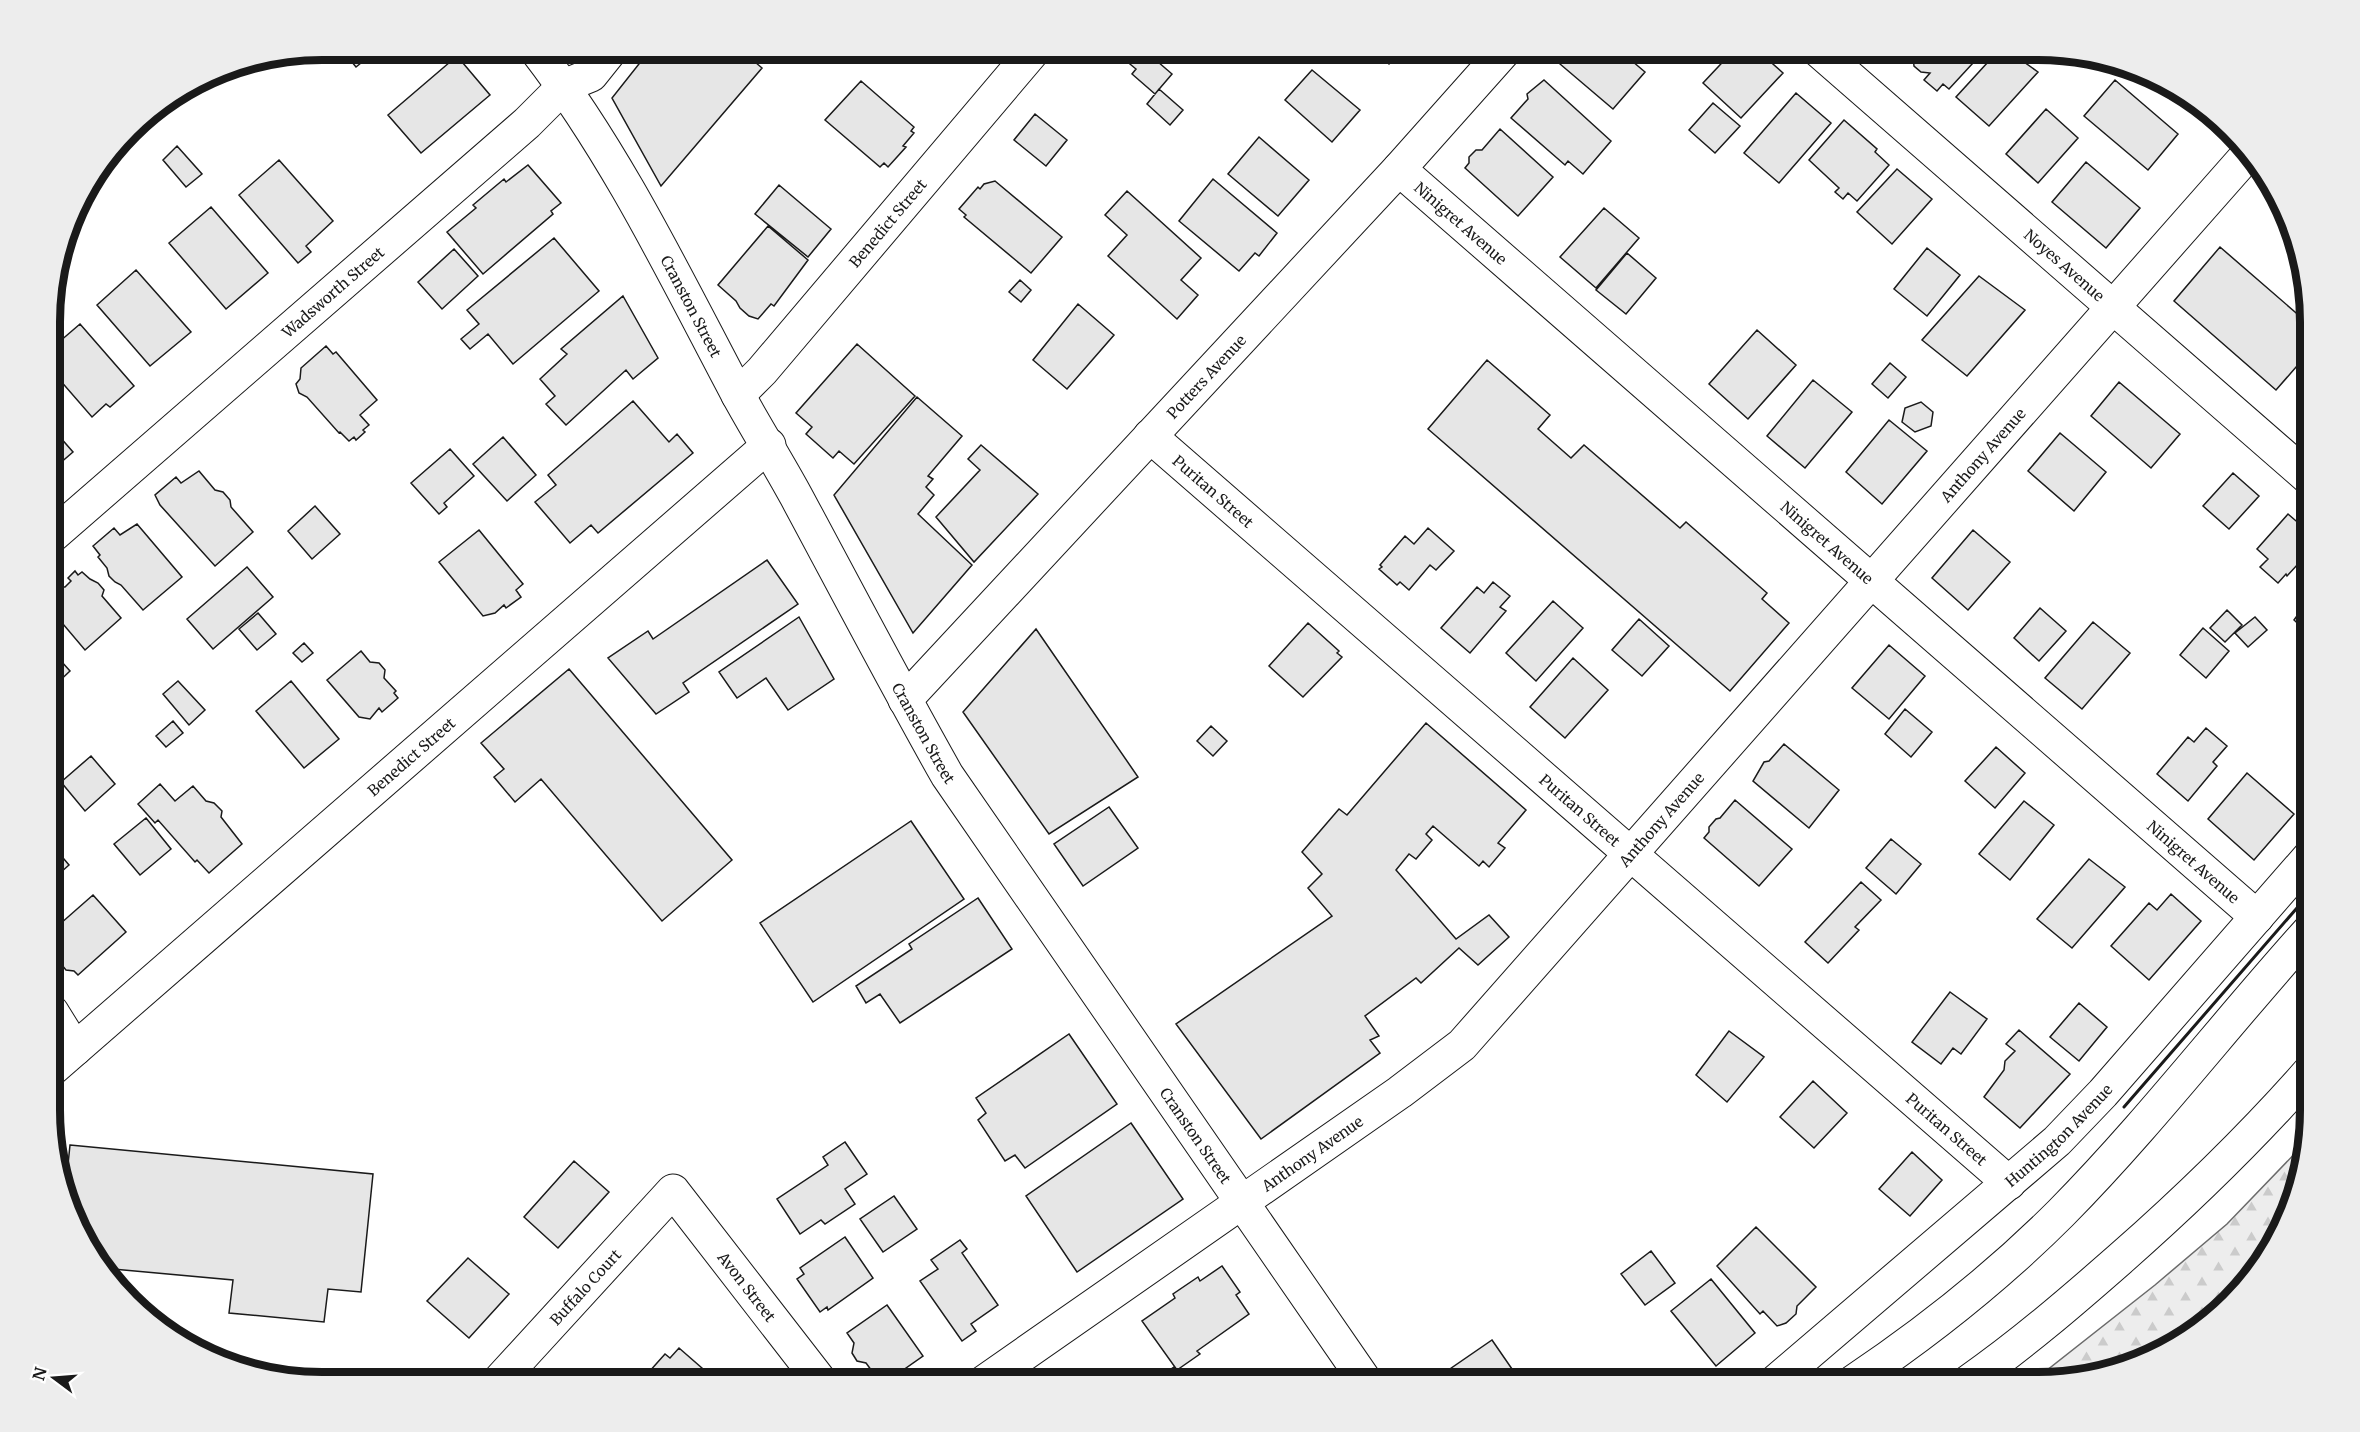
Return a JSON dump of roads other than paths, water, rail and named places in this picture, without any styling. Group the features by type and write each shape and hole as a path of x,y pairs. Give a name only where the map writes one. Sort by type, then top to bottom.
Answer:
{"street":[{"name":"Cranston Street","path":"544,60 564,86 614,164 738,395 769,445 904,700 947,775 1359,1372"},
{"name":"Wadsworth Street","path":"60,529 527,123 564,86 591,75 603,60"},
{"name":"Benedict Street","path":"738,395 769,362 1026,60"},
{"name":"Potters Avenue","path":"904,700 1399,169 1496,60"},
{"name":"Noyes Avenue","path":"1829,60 2300,470"},
{"name":"Anthony Avenue","path":"998,1372 1410,1085 1462,1045 2243,160"},
{"name":"Ninigret Avenue","path":"1399,169 2257,917"},
{"name":"Puritan Street","path":"1150,436 2009,1184"},
{"name":"Benedict Street","path":"63,1059 769,445"},
{"name":"Huntington Avenue","path":"1787,1372 2009,1184 2056,1141 2103,1094 2300,868"},
{"path":"1866,1372 1978,1288 2060,1215 2300,942"},
{"path":"1981,1372 2064,1308 2149,1234 2231,1156 2300,1082"},
{"name":"Buffalo Court","path":"507,1372 673,1191"},
{"name":"Avon Street","path":"673,1191 813,1372"}]}
